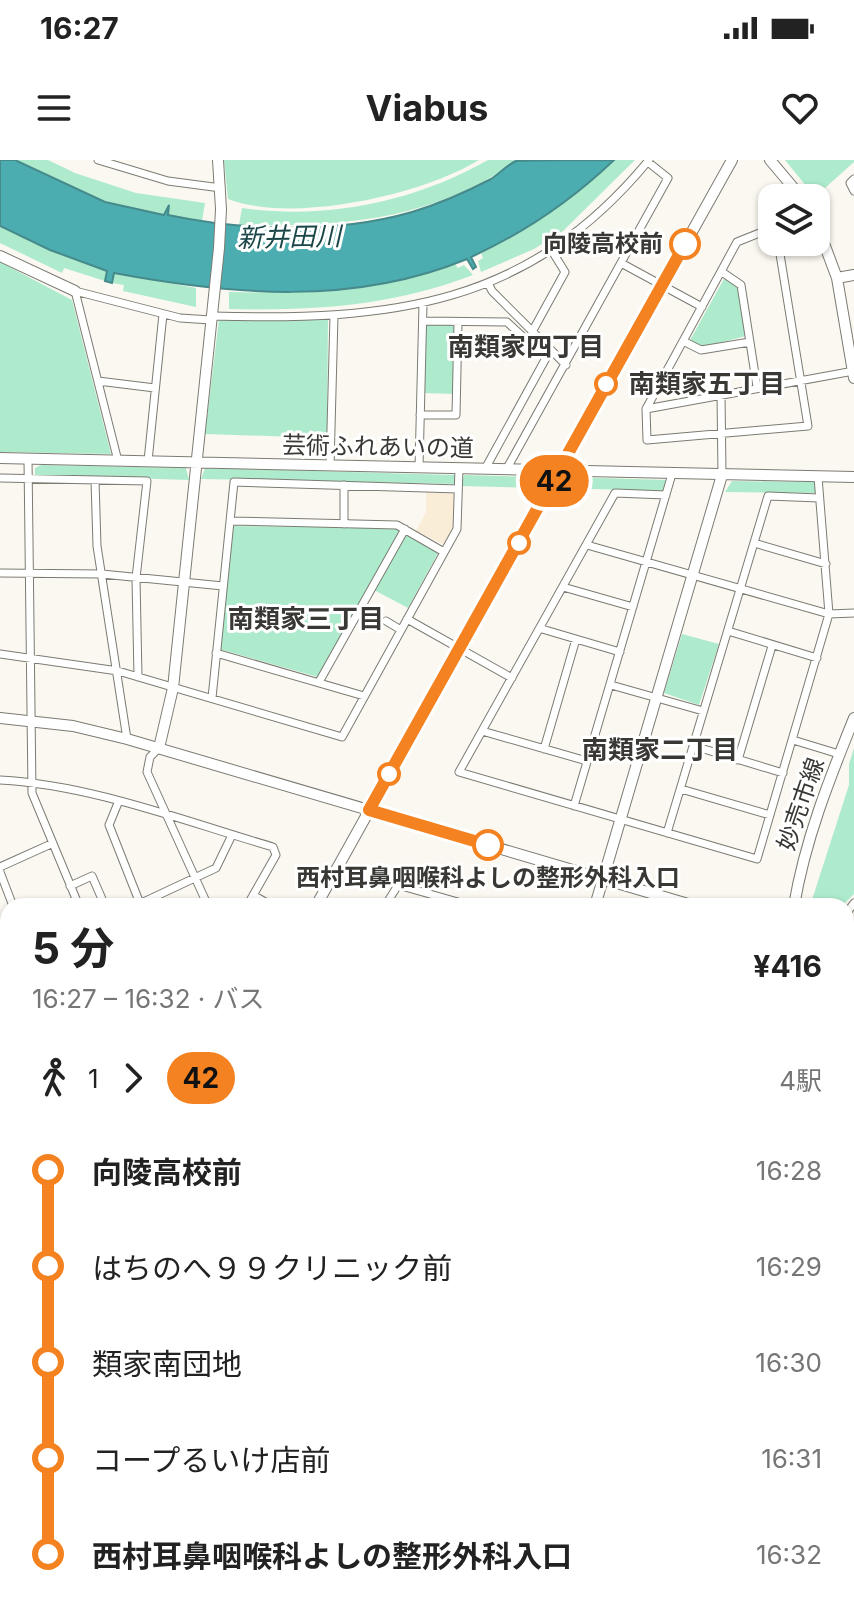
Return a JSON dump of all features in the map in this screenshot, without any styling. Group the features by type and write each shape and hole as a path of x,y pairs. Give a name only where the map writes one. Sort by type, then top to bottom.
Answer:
{"street":[{"path":"98,160 168,181 221,188"},
{"path":"204,898 147,772 150,757 159,748 173,688 221,209 218,160"},
{"path":"320,898 732,160"},
{"path":"770,160 790,184"},
{"path":"0,256 75,291 163,314 334,316 423,304 488,283 552,251 611,205 648,161 668,178 506,470"},
{"path":"854,179 850,183 854,191"},
{"path":"758,234 737,242 646,409 647,440 808,426 780,256"},
{"path":"532,332 565,272 552,251"},
{"path":"646,409 757,387 854,373 837,278 829,256"},
{"path":"621,263 702,307"},
{"path":"722,272 741,285 757,387"},
{"path":"837,278 854,275"},
{"path":"488,283 492,291 566,365"},
{"path":"75,291 118,461"},
{"path":"419,467 423,304"},
{"path":"148,461 163,314"},
{"path":"330,466 334,316"},
{"path":"423,321 507,322 546,358 485,469"},
{"path":"420,415 456,415 458,322"},
{"path":"683,341 701,350 750,342"},
{"path":"98,381 155,388"},
{"path":"598,898 722,475 721,394"},
{"name":"芸術ふれあいの道","path":"0,458 854,477"},
{"path":"28,459 32,782 35,808 75,898"},
{"path":"0,654 31,656 118,671 342,737 457,529 459,468"},
{"path":"574,806 672,474"},
{"path":"666,495 615,493 542,629 459,772 757,859 829,614 818,477"},
{"path":"0,478 147,481 136,578 138,677"},
{"path":"95,480 97,546 127,739"},
{"path":"212,698 234,482 458,489"},
{"path":"344,485 344,524"},
{"path":"667,833 768,496 819,498"},
{"path":"230,521 397,525 444,552"},
{"path":"319,682 405,529"},
{"path":"754,543 826,564"},
{"path":"587,545 829,614 854,613"},
{"path":"0,573 102,574 223,586"},
{"path":"563,587 633,607"},
{"path":"407,619 512,678"},
{"path":"386,621 401,630"},
{"path":"542,629 620,652"},
{"path":"728,631 817,658"},
{"path":"544,749 576,639"},
{"path":"738,760 772,646"},
{"path":"216,653 364,696"},
{"path":"611,685 703,711"},
{"path":"0,718 31,719 127,739 668,898"},
{"name":"妙売市線","path":"795,898 801,865 854,718"},
{"path":"482,731 587,761"},
{"path":"793,740 839,754"},
{"path":"694,746 783,773"},
{"path":"0,780 32,782 118,803 273,847 276,851 251,898"},
{"path":"681,789 770,815"},
{"path":"118,803 109,825 136,898"},
{"path":"154,898 216,868 232,835"},
{"path":"10,898 0,870 51,844"},
{"path":"70,886 92,876 102,898"},
{"path":"390,898 398,885 444,898"},
{"path":"253,895 258,898"}],"shaded area":[{"path":"426,492 456,494 455,528 445,545 416,531 426,512"}],"green space":[{"path":"15,160 48,160 75,173 136,193 205,203 202,221 167,215 168,205 164,215 105,202"},
{"path":"224,160 479,160 454,173 391,194 321,207 286,208 255,206 228,199"},
{"path":"488,160 517,160 453,196 419,208 349,221 239,225 242,208 305,211 369,204 430,187"},
{"path":"614,160 635,160 563,231 534,249 481,272 478,261 483,258 481,253 551,212"},
{"path":"785,160 854,160 829,184 804,184"},
{"path":"0,226 50,250 107,271 105,281 64,268 62,273 0,243"},
{"path":"0,262 72,300 111,454 0,452"},
{"path":"455,264 458,268 464,265 473,275 383,300 291,309 229,309 229,292 344,288 398,279"},
{"path":"114,273 196,288 196,307 123,291 124,285 112,283"},
{"path":"725,277 738,287 746,336 703,347 689,342"},
{"path":"219,319 328,319 327,438 205,434"},
{"path":"424,323 456,324 455,394 423,393"},
{"path":"41,465 186,468 189,480 35,475 35,468"},
{"path":"205,468 455,475 455,484 201,479"},
{"path":"464,475 537,477 542,485 539,488 461,486"},
{"path":"567,477 667,480 662,491 558,488"},
{"path":"732,481 814,482 817,493 725,492"},
{"path":"232,526 398,528 400,531 318,677 219,649"},
{"path":"407,533 438,553 408,608 374,590"},
{"path":"682,634 719,644 699,705 664,693"},
{"path":"854,748 854,894 850,898 813,898 849,785 849,764"}],"water":[{"name":"新井田川","path":"0,160 15,160 105,202 164,215 169,205 168,215 228,224 290,228 352,224 412,212 482,184 516,161 614,160 547,214 471,257 476,267 473,269 467,259 424,274 380,284 292,292 203,287 114,273 112,283 105,281 107,271 50,250 0,226"}],"bus line":[{"name":"42","path":"488,845 369,810 685,244"}],"place":[{"name":"向陵高校前","path":"685,244"},
{"name":"西村耳鼻咽喉科よしの整形外科入口","path":"488,845"}],"district":[{"name":"南類家四丁目","path":"526,347"},
{"name":"南類家五丁目","path":"707,384"},
{"name":"南類家三丁目","path":"306,619"},
{"name":"南類家二丁目","path":"660,750"}]}
